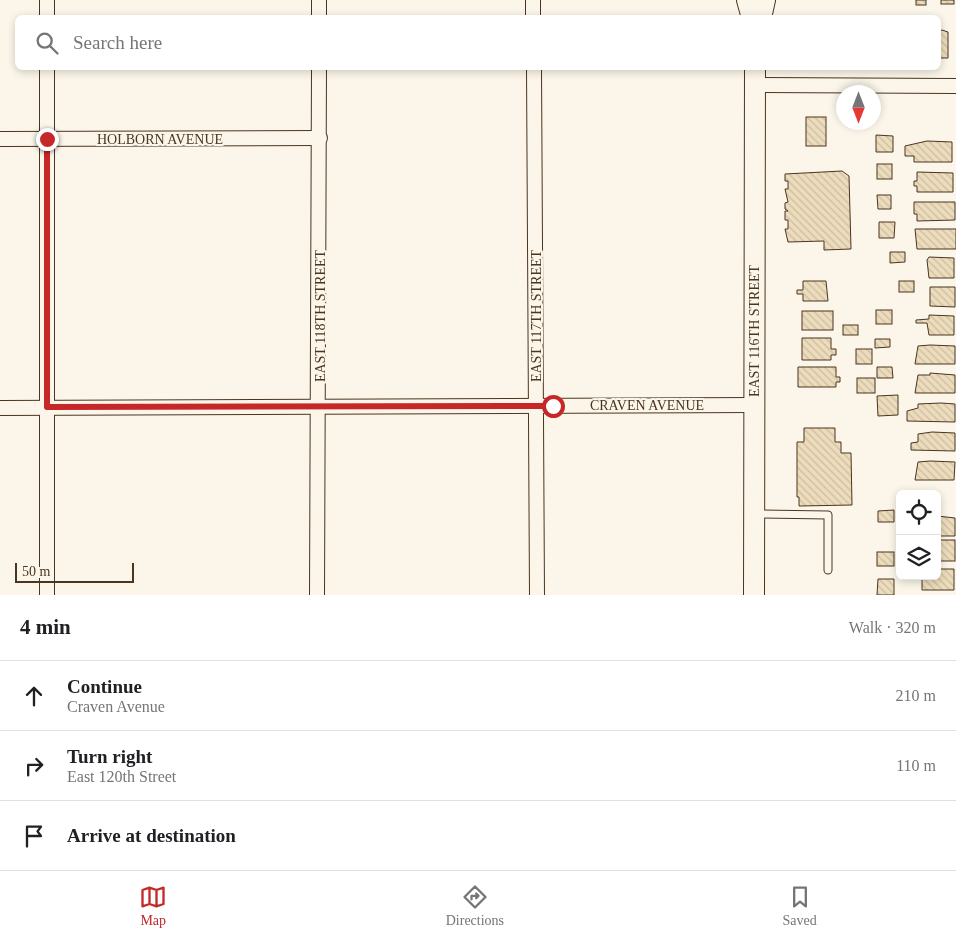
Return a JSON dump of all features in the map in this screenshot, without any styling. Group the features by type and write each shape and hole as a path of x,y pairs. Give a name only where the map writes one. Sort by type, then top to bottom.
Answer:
{"main road":[{"path":"747,0 751,15"},
{"path":"762,15 766,0"},
{"name":"EAST 116TH STREET","path":"754,76 754,595"}],"street":[{"path":"47,0 47,15"},
{"path":"319,0 319,15"},
{"path":"533,0 534,15"},
{"path":"47,70 47,595"},
{"name":"EAST 118TH STREET","path":"317,595 320,407 320,70"},
{"name":"EAST 117TH STREET","path":"534,70 537,595"},
{"path":"754,76 956,86"},
{"name":"HOLBORN AVENUE","path":"0,139 320,138"},
{"name":"CRAVEN AVENUE","path":"0,408 754,405"}],"lane":[{"path":"754,514 828,515 828,570"}],"building":[{"path":"916,0 926,0 926,5 916,5"},
{"path":"941,0 954,0 954,4 941,4"},
{"path":"941,30 948,32 948,58 941,58"},
{"path":"806,117 826,117 826,146 806,146"},
{"path":"876,135 893,136 893,152 876,152"},
{"path":"927,141 952,142 952,162 914,162 914,156 905,156 905,146"},
{"path":"877,164 892,164 892,179 877,179"},
{"path":"842,171 849,176 851,249 824,250 824,241 788,242 785,229 788,229 788,220 785,220 785,211 788,211 785,209 785,203 788,202 785,189 788,189 788,181 785,181 785,174"},
{"path":"917,172 953,173 953,192 917,192 917,186 914,186 914,181 917,181"},
{"path":"877,195 891,195 891,209 878,209"},
{"path":"914,202 955,202 955,220 917,221 917,214 914,214"},
{"path":"879,222 895,222 894,238 879,238"},
{"path":"915,229 956,229 956,249 917,249"},
{"path":"890,252 905,252 905,262 890,263"},
{"path":"929,257 954,258 954,278 929,278 927,260"},
{"path":"803,281 826,281 828,301 803,301 803,294 797,294 797,290 803,290"},
{"path":"899,281 914,281 914,292 899,292"},
{"path":"930,287 955,287 955,307 930,306"},
{"path":"876,310 892,310 892,324 876,324"},
{"path":"802,311 833,311 833,330 802,330"},
{"path":"929,315 954,316 954,335 929,335 927,323 916,323 916,320 929,319"},
{"path":"843,325 858,325 858,335 843,335"},
{"path":"802,338 831,338 831,349 836,349 836,355 831,355 831,360 802,360"},
{"path":"875,339 890,339 890,347 875,348"},
{"path":"918,346 955,346 955,364 915,364"},
{"path":"856,349 872,349 872,364 856,364"},
{"path":"798,367 836,367 836,377 840,377 840,382 836,382 836,387 798,387"},
{"path":"877,367 892,367 893,378 877,378"},
{"path":"930,373 955,375 955,393 915,393 918,375 930,375"},
{"path":"857,378 875,378 875,393 857,393"},
{"path":"898,395 898,415 878,416 877,396"},
{"path":"918,404 955,404 955,422 907,421 907,411 918,408"},
{"path":"804,428 835,428 835,442 841,442 841,453 851,453 852,505 799,506 799,497 797,497 797,442 804,442"},
{"path":"932,432 955,433 955,451 911,450 911,443 918,442 918,434"},
{"path":"918,462 955,462 954,480 915,480"},
{"path":"894,510 894,522 878,522 878,511"},
{"path":"941,516 955,518 955,536 941,536"},
{"path":"941,540 955,540 955,561 941,561"},
{"path":"877,552 894,552 894,566 877,566"},
{"path":"941,569 954,569 954,590 922,590 922,580 941,580"},
{"path":"878,579 894,579 894,595 877,595"}],"route":[{"path":"47,139 47,407 553,406"}]}
